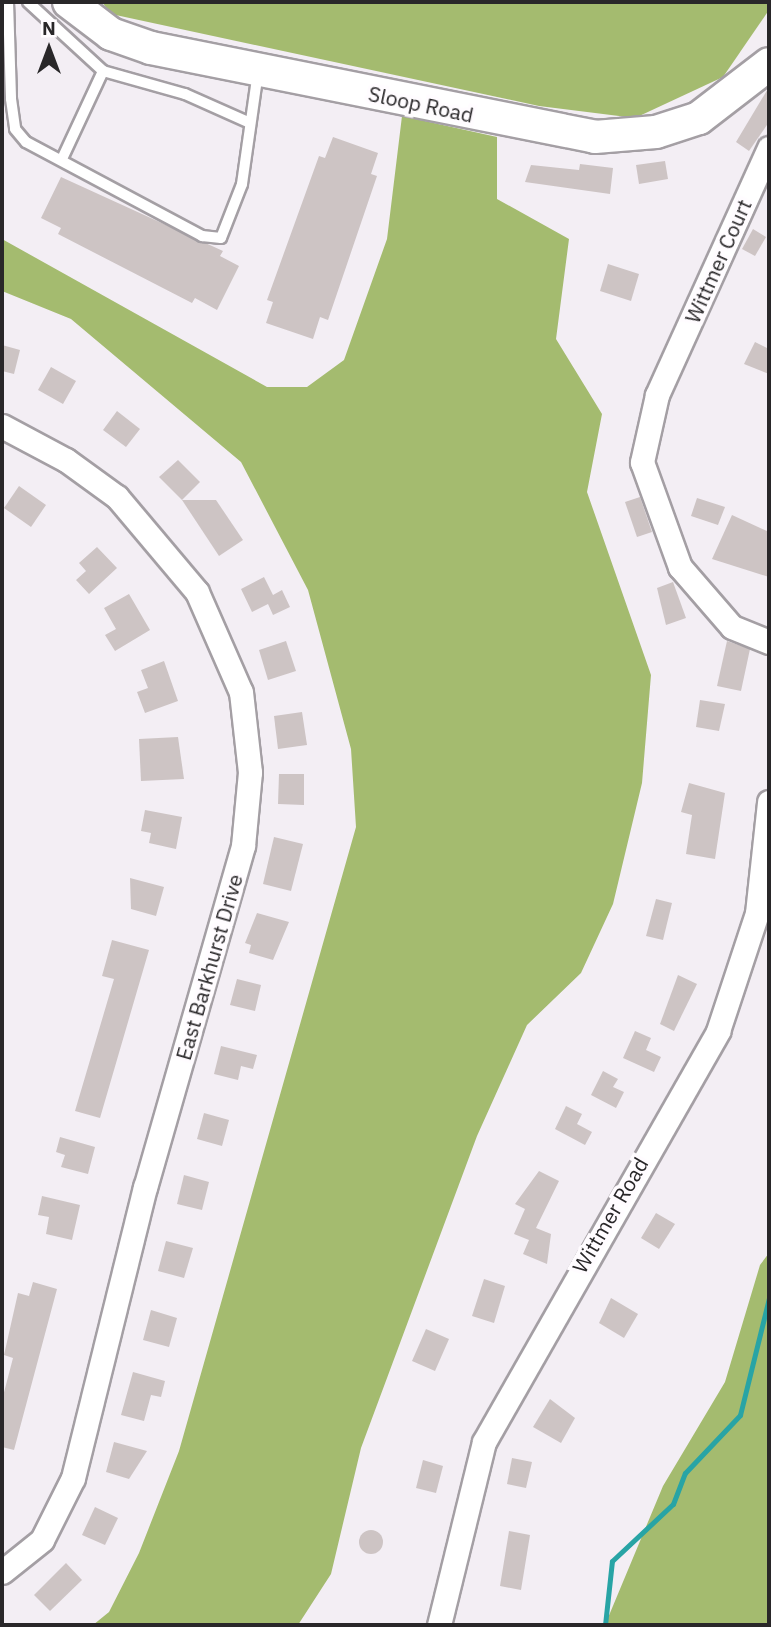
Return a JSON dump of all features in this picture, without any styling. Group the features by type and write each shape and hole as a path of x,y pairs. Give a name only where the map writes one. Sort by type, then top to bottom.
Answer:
{"street":[{"name":"Sloop Road","path":"69,2 129,42 595,136 656,132 699,118 769,64"},
{"name":"Wittmer Court","path":"769,148 649,418 644,480 680,567 712,608 732,627 769,642"},
{"name":"East Barkhurst Drive","path":"2,426 66,460 117,497 197,592 241,692 250,772 243,846 145,1187 73,1478 41,1540 2,1572"},
{"name":"Wittmer Road","path":"439,1625 484,1442 722,1022 757,913 769,802"}],"lane":[{"path":"8,2 15,129 45,156 62,159 174,222 221,238 242,184 258,70"},
{"path":"28,2 103,71 185,94 250,123"},
{"path":"62,159 103,71"}],"green space":[{"path":"102,2 769,2 769,10 723,77 635,118 539,106 111,14"},
{"path":"402,116 497,137 497,199 569,239 556,339 602,414 587,492 651,675 642,783 613,904 581,973 527,1025 477,1136 361,1448 331,1574 298,1625 93,1625 109,1612 139,1553 179,1451 356,827 351,749 308,590 241,462 71,319 2,291 2,239 267,387 307,387 344,360 387,239"},
{"path":"769,1253 769,1625 605,1625 663,1486 725,1382 760,1265"}],"building":[{"path":"769,87 769,122 749,151 736,142"},
{"path":"333,137 378,153 371,174 377,176 328,320 320,317 313,339 266,323 273,302 267,300 319,156 325,158"},
{"path":"665,161 668,179 639,184 636,165"},
{"path":"580,164 613,168 610,194 525,182 531,165 579,170"},
{"path":"61,177 223,251 220,256 239,266 217,310 195,298 192,303 58,234 61,228 41,218"},
{"path":"753,229 766,237 755,256 742,249"},
{"path":"608,264 639,274 631,301 600,291"},
{"path":"755,342 769,349 769,374 744,364"},
{"path":"2,345 20,350 14,374 2,371"},
{"path":"51,367 76,381 63,404 38,390"},
{"path":"117,411 140,429 126,447 103,430"},
{"path":"178,460 200,482 182,500 159,477"},
{"path":"19,486 46,505 31,527 4,508"},
{"path":"640,497 652,532 637,537 625,502"},
{"path":"697,498 725,507 718,525 691,516"},
{"path":"182,500 216,500 243,540 219,556"},
{"path":"732,515 769,532 769,577 712,559"},
{"path":"97,547 117,568 89,594 76,580 86,571 79,563"},
{"path":"264,577 273,595 282,590 290,607 273,615 268,604 252,612 241,589"},
{"path":"673,582 686,618 666,625 657,588"},
{"path":"129,594 150,630 115,651 105,635 116,629 104,608"},
{"path":"286,641 296,671 268,680 259,650"},
{"path":"727,641 750,649 741,691 717,686"},
{"path":"164,661 178,701 145,713 137,692 148,688 141,670"},
{"path":"700,700 725,704 719,731 696,727"},
{"path":"302,712 307,745 278,749 274,716"},
{"path":"178,737 184,779 141,781 139,739"},
{"path":"279,774 304,774 304,805 278,804"},
{"path":"689,783 725,793 715,859 686,854 692,815 681,812"},
{"path":"145,810 182,817 176,849 149,843 151,833 141,831"},
{"path":"274,837 303,844 291,891 263,884"},
{"path":"130,878 164,887 156,916 131,909"},
{"path":"656,899 672,903 663,940 646,936"},
{"path":"257,913 289,922 273,960 249,953 251,945 245,943"},
{"path":"112,940 149,950 100,1118 75,1111 114,979 102,976"},
{"path":"678,975 697,984 674,1031 660,1024"},
{"path":"237,979 261,985 255,1011 230,1005"},
{"path":"635,1031 651,1038 646,1050 661,1057 654,1072 623,1058"},
{"path":"221,1046 257,1055 253,1069 241,1066 238,1080 214,1074"},
{"path":"603,1071 618,1079 613,1087 624,1092 616,1108 591,1095"},
{"path":"566,1106 582,1114 577,1124 592,1132 585,1145 555,1129"},
{"path":"204,1113 229,1120 222,1146 197,1139"},
{"path":"60,1137 95,1147 88,1174 61,1167 65,1155 56,1152"},
{"path":"539,1171 559,1181 536,1228 551,1234 547,1264 523,1254 529,1240 514,1234 525,1209 515,1204"},
{"path":"184,1175 209,1182 202,1210 177,1204"},
{"path":"42,1196 80,1205 72,1240 46,1234 49,1217 38,1215"},
{"path":"656,1213 675,1224 659,1249 641,1238"},
{"path":"166,1241 193,1248 184,1278 158,1271"},
{"path":"484,1279 505,1286 494,1323 472,1316"},
{"path":"33,1282 57,1289 14,1450 2,1447 2,1400 13,1358 4,1355 18,1293 29,1296"},
{"path":"611,1298 638,1314 624,1338 599,1323"},
{"path":"151,1310 177,1318 169,1347 143,1340"},
{"path":"426,1329 449,1339 435,1371 412,1361"},
{"path":"133,1372 165,1381 161,1397 151,1395 144,1421 121,1415"},
{"path":"550,1399 575,1418 561,1443 533,1427"},
{"path":"114,1442 147,1451 129,1479 106,1472"},
{"path":"512,1458 532,1462 526,1488 507,1484"},
{"path":"423,1460 443,1466 436,1493 416,1488"},
{"path":"95,1507 118,1518 105,1545 82,1535"},
{"path":"371,1530 382,1537 383,1542 376,1553 371,1554 360,1547 359,1542 366,1531"},
{"path":"509,1531 530,1535 521,1590 500,1586"},
{"path":"66,1563 82,1580 50,1611 34,1595"}],"waterway":[{"path":"605,1625 612,1561 673,1504 685,1473 740,1415 769,1298"}]}
